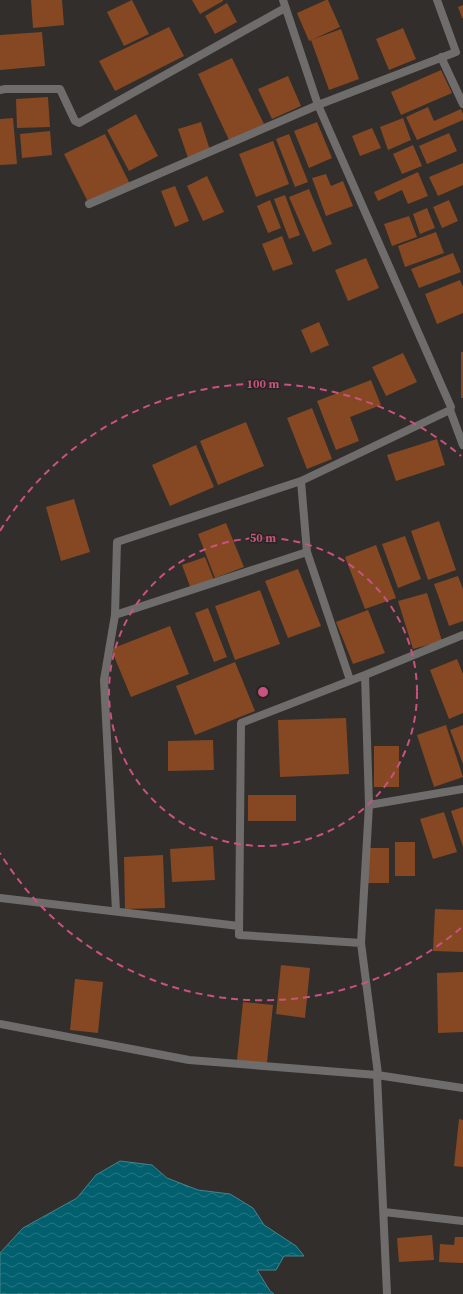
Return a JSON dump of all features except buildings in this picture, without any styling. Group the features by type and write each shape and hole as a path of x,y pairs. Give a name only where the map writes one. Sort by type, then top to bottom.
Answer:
{"street":[{"path":"89,204 318,105 459,51 437,0"},
{"path":"0,90 60,89 75,121 79,123 284,4 318,105 451,407 450,410 463,445"},
{"path":"442,57 463,104"},
{"path":"116,911 104,680 115,615 116,542 301,481 450,410"},
{"path":"301,481 307,552 350,680"},
{"path":"115,615 307,552"},
{"path":"361,943 239,935 240,723 365,675 463,635"},
{"path":"365,675 369,805 361,943 378,1074 387,1294"},
{"path":"369,805 463,789"},
{"path":"0,898 239,926"},
{"path":"0,1024 189,1060 377,1075 463,1088"},
{"path":"384,1212 463,1221"}],"water":[{"path":"120,1161 152,1165 167,1178 198,1190 230,1194 253,1208 264,1225 296,1246 304,1256 284,1256 276,1270 257,1270 270,1291 274,1294 0,1294 0,1253 23,1228 77,1198 96,1175"}]}
